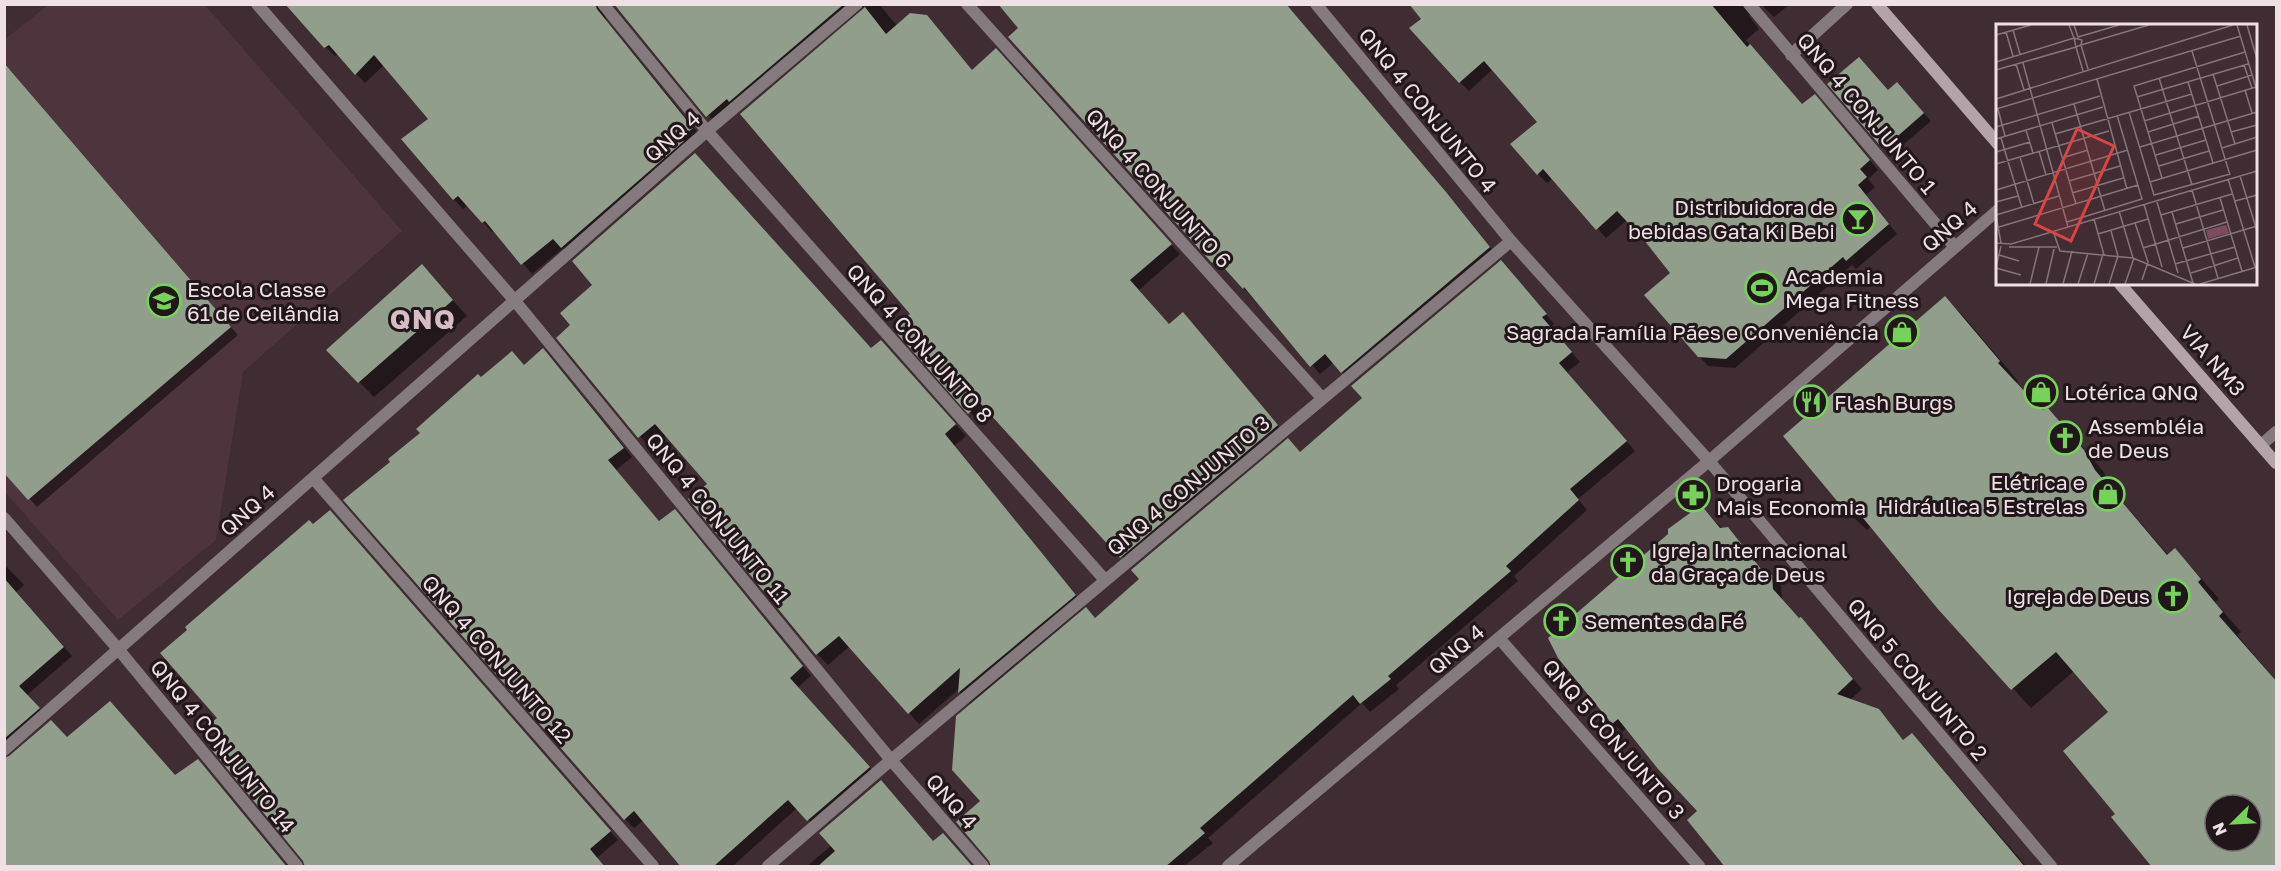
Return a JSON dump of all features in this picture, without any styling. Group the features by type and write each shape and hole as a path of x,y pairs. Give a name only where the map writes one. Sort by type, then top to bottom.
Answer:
{"main road":[{"path":"1877,4 1996,142"},
{"name":"VIA NM3","path":"2121,285 2277,463"},
{"path":"2261,444 2277,454"}],"street":[{"path":"256,4 515,301"},
{"name":"QNQ 4 CONJUNTO 8","path":"603,4 707,131 1105,580"},
{"name":"QNQ 4","path":"4,750 707,131 857,4"},
{"name":"QNQ 4 CONJUNTO 6","path":"966,4 1322,398"},
{"name":"QNQ 4 CONJUNTO 4","path":"1316,4 1510,241"},
{"name":"QNQ 4 CONJUNTO 1","path":"1749,4 1955,247"},
{"path":"1791,55 1847,4"},
{"name":"QNQ 4","path":"1228,867 1709,461 1996,212"},
{"path":"1510,241 1709,461"},
{"name":"QNQ 4 CONJUNTO 3","path":"768,867 891,760 1510,241"},
{"name":"QNQ 4 CONJUNTO 11","path":"515,301 891,760"},
{"path":"2261,444 2277,432"},
{"name":"QNQ 5 CONJUNTO 2","path":"1709,461 2051,867"},
{"name":"QNQ 4 CONJUNTO 12","path":"313,478 653,867"},
{"name":"QNQ 4 CONJUNTO 14","path":"4,518 119,650 297,867"},
{"name":"QNQ 5 CONJUNTO 3","path":"1499,638 1699,867"},
{"name":"QNQ 4","path":"891,760 983,867"}],"shaded area":[{"name":"Escola Classe 61 de Ceilândia","path":"48,5 205,5 402,231 243,372 216,540 118,620 5,492 4,40"}],"building":[{"path":"285,4 595,4 693,128 681,138 684,141 561,248 553,239 521,265 485,221 482,223 458,196 453,200 401,139 428,119 374,55 355,75 329,45 324,48"},
{"path":"614,4 844,4 729,102 727,99 706,117"},
{"path":"998,4 1286,4 1490,247 1341,373 1325,354 1310,367 1244,287 1243,289 1216,259 1212,263 1008,37 1018,28"},
{"path":"1409,4 1711,4 1747,47 1750,44 1802,104 1815,94 1870,160 1860,169 1867,177 1858,185 1889,224 1846,261 1843,257 1726,359 1698,357 1644,295 1670,273 1644,240 1617,211 1596,230 1543,169 1537,175 1510,144 1537,122 1484,61 1459,83 1409,28 1421,19"},
{"path":"865,7 886,34 910,13 927,15 972,70 996,48 1172,244 1130,280 1169,324 1183,312 1278,425 1120,558 980,403 968,414 893,329 910,314 740,114"},
{"path":"1859,57 1888,90 1897,82 1924,113 1883,149 1827,84"},
{"path":"4,63 231,327 28,500 4,473"},
{"path":"695,153 871,348 881,340 956,424 945,434 1076,595 958,693 960,668 908,714 839,636 816,655 688,499 707,484 655,424 638,438 556,338 570,325 560,313 592,285 572,261"},
{"path":"1501,260 1547,314 1542,317 1572,352 1559,363 1627,441 1570,489 1579,500 1506,566 1511,571 1388,676 1391,679 1360,704 1353,695 1200,828 1205,833 1165,867 991,867 989,861 956,822 980,801 952,770 956,716 1086,607 1095,618 1139,579 1131,570 1288,438 1300,452 1362,398 1351,386"},
{"path":"422,264 453,300 358,383 326,350"},
{"path":"1945,296 2000,361 1998,363 2042,410 2048,408 2084,450 2095,470 2167,555 2175,548 2201,579 2198,582 2223,612 2219,616 2277,682 2277,867 2152,867 2111,817 2115,814 2063,751 2108,712 2056,652 2011,690 1937,608 1854,507 1847,513 1783,436"},
{"path":"543,348 624,448 608,460 659,521 675,509 803,666 790,678 870,767 807,821 788,800 713,867 681,867 634,811 624,820 343,500 390,462 388,459 420,433 416,429 478,374 481,377 512,351 524,365"},
{"path":"1701,505 1720,528 1728,527 1765,574 1772,575 1773,589 1799,618 1801,617 1853,679 1837,694 1879,709 1903,740 1912,733 2025,867 1725,867 1687,820 1697,811 1658,769 1618,719 1612,724 1558,658 1548,638 1668,534 1668,529"},
{"path":"330,510 611,831 590,849 605,867 305,867 303,861 211,749 224,739 211,723 217,718 160,653 187,630 185,627 309,520 313,524"},
{"path":"4,578 64,647 19,686 40,708 4,739"},
{"path":"110,701 175,775 198,759 287,867 4,867 4,758 51,720 67,737"},
{"path":"881,780 933,841 943,833 973,867 817,867 835,851 819,833"}],"place":[{"name":"Distribuidora de bebidas Gata Ki Bebi","path":"1858,219"},
{"name":"Academia Mega Fitness","path":"1762,288"},
{"name":"Escola Classe 61 de Ceilândia","path":"164,301"},
{"name":"Sagrada Família Pães e Conveniência","path":"1902,332"},
{"name":"Lotérica QNQ","path":"2041,392"},
{"name":"Flash Burgs","path":"1811,402"},
{"name":"Assembléia de Deus","path":"2065,438"},
{"name":"Elétrica e Hidráulica 5 Estrelas","path":"2108,494"},
{"name":"Drogaria Mais Economia","path":"1693,495"},
{"name":"Igreja Internacional da Graça de Deus","path":"1628,562"},
{"name":"Igreja de Deus","path":"2173,596"},
{"name":"Sementes da Fé","path":"1561,621"}],"district":[{"name":"QNQ","path":"423,319"}]}
